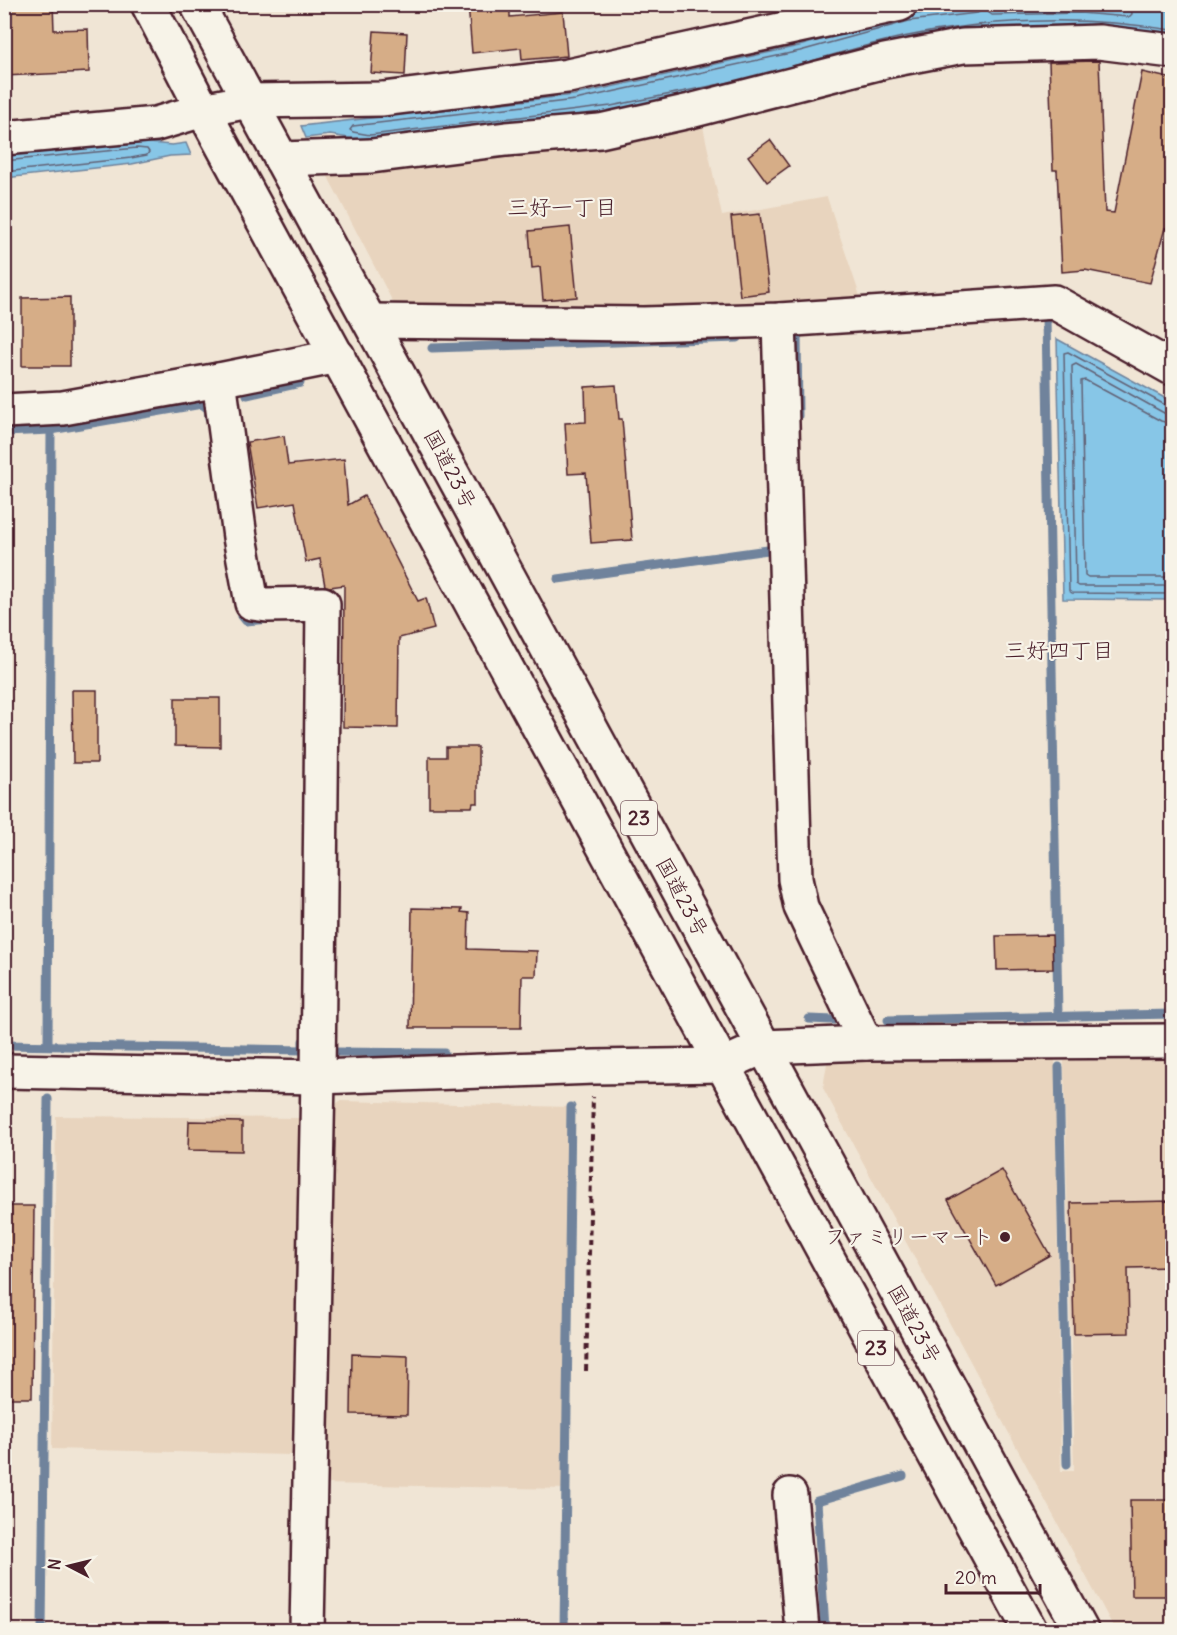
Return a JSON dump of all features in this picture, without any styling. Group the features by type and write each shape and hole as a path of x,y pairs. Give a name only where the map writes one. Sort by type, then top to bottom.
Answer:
{"main road":[{"name":"国道23号","path":"148,4 203,110 1030,1630"},
{"name":"国道23号","path":"197,4 1081,1630"},
{"path":"4,138 156,124 203,110 249,101 383,99 568,76 900,4"},
{"path":"281,159 371,156 506,139 600,131 690,111 885,61 963,46 1099,42 1173,51"},
{"path":"370,321 644,324 779,320 1054,302 1173,368"},
{"path":"779,320 795,879 801,908 866,1043"},
{"path":"4,411 63,408 338,356"},
{"path":"219,380 240,537 252,603 323,604 318,1077 307,1630"},
{"path":"4,1071 318,1077 594,1067 723,1065 763,1047 866,1043 1173,1041"},
{"path":"790,1495 802,1630"}],"path":[{"path":"586,1371 594,1067"}],"shaded area":[{"path":"701,117 722,216 827,197 863,305 642,315 397,310 324,169"},
{"path":"828,1057 1055,1058 1061,1471 1074,1471 1064,1061 1172,1060 1172,1630 1115,1630 823,1088"},
{"path":"340,1101 571,1107 566,1489 323,1484 330,1109"},
{"path":"56,1116 299,1118 291,1455 52,1449"}],"water":[{"path":"1001,4 1118,4 1172,11 1172,36 1080,27 995,28 909,42 743,85 612,112 369,141 330,135 306,138 301,126 574,95 799,46 908,15"},
{"path":"138,142 172,145 186,143 191,155 5,178 4,155"},
{"path":"1057,339 1172,402 1172,600 1063,599"}],"building":[{"path":"14,4 53,4 54,30 88,29 89,72 4,76 4,9 14,8"},
{"path":"468,4 510,4 510,17 563,12 567,56 522,60 521,48 472,53"},
{"path":"374,31 407,33 405,75 371,73"},
{"path":"1099,61 1105,212 1114,213 1142,72 1173,79 1173,230 1165,228 1150,283 1085,270 1062,272 1057,170 1053,170 1049,62"},
{"path":"770,140 789,166 767,182 748,156"},
{"path":"760,214 769,292 740,296 731,217"},
{"path":"570,227 577,297 543,300 540,267 532,268 529,231"},
{"path":"70,297 70,366 22,366 22,298"},
{"path":"616,385 619,419 622,419 632,540 591,543 586,473 568,474 565,423 586,422 585,387"},
{"path":"284,436 288,465 344,459 348,505 364,496 418,601 426,598 434,629 399,638 398,728 343,727 344,585 325,586 320,559 306,562 295,502 258,508 247,442"},
{"path":"72,690 97,690 97,763 73,763"},
{"path":"175,698 220,698 220,747 175,746"},
{"path":"446,747 478,747 478,803 473,803 472,807 429,807 429,757 446,757"},
{"path":"412,908 462,909 461,912 469,913 468,949 537,951 536,976 522,976 521,1028 410,1028"},
{"path":"1052,935 1053,969 997,970 996,936"},
{"path":"189,1121 242,1122 242,1151 188,1150"},
{"path":"1002,1170 1050,1255 996,1285 948,1200"},
{"path":"1172,1201 1173,1267 1128,1268 1129,1333 1074,1334 1071,1203"},
{"path":"4,1206 34,1206 32,1398 4,1398"},
{"path":"352,1354 408,1356 407,1415 351,1414"},
{"path":"1130,1500 1173,1500 1173,1596 1132,1596"}],"waterway":[{"path":"1046,318 1058,1016"},
{"path":"798,416 797,333 805,332"},
{"path":"432,348 738,338"},
{"path":"247,395 300,383"},
{"path":"4,432 51,430 202,404 208,409 209,418"},
{"path":"48,1045 51,430"},
{"path":"558,579 768,550"},
{"path":"240,603 242,616 246,621 270,619"},
{"path":"888,1020 1172,1014"},
{"path":"809,1019 834,1020"},
{"path":"4,1045 303,1050 303,1041"},
{"path":"335,1052 444,1053"},
{"path":"1059,1067 1067,1464"},
{"path":"42,1630 48,1099"},
{"path":"564,1630 571,1107"},
{"path":"825,1630 817,1501 903,1476"}],"place":[{"name":"ファミリーマート","path":"1005,1237"}],"district":[{"name":"三好一丁目","path":"562,207"},
{"name":"三好四丁目","path":"1059,650"}]}
